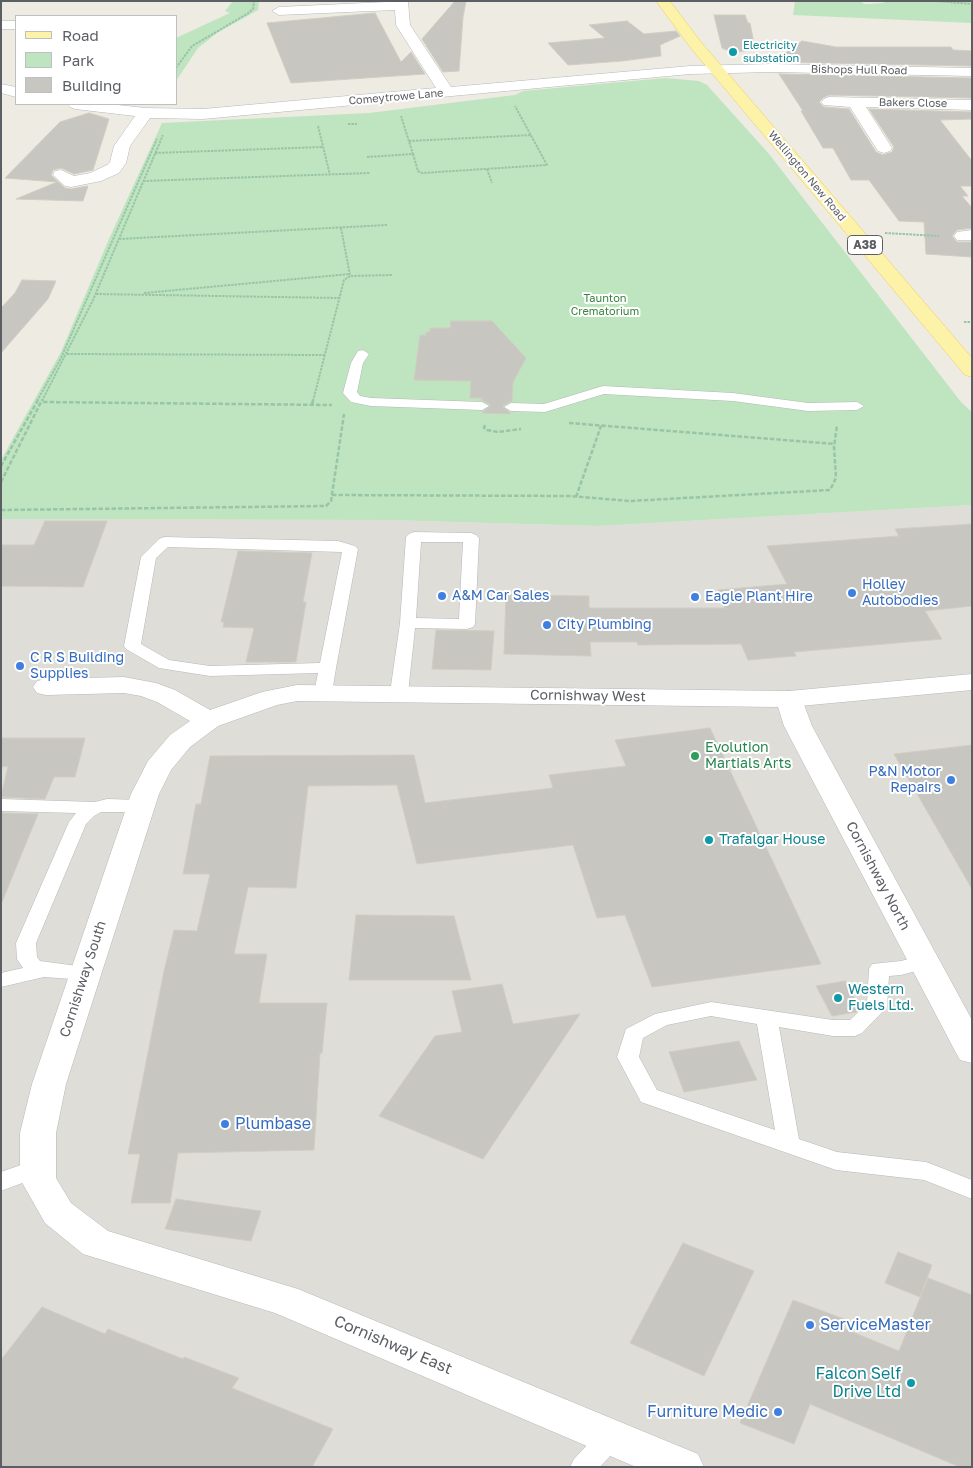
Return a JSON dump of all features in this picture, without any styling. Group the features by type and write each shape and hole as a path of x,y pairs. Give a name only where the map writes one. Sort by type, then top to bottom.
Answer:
{"main road":[{"name":"A38","path":"663,1 716,70"},
{"name":"Wellington New Road","path":"716,70 972,371"}],"street":[{"path":"279,11 296,8 402,4 403,24 447,93"},
{"path":"1,25 15,25"},
{"name":"Bishops Hull Road","path":"716,70 772,68 972,72"},
{"name":"Comeytrowe Lane","path":"83,105 145,113 203,114 690,70 716,70"},
{"name":"Bakers Close","path":"829,102 972,105"},
{"name":"Bakers Close","path":"855,102 884,140"},
{"path":"61,181 95,177 113,169 118,163 122,146 145,113"},
{"name":"Cornishway West","path":"208,720 271,698 297,694 326,680 399,693 789,699 972,682"},
{"path":"46,687 124,685 147,689 166,696 208,720"},
{"name":"Cornishway North","path":"789,699 798,726 972,1051"},
{"name":"Cornishway South","path":"96,1243 58,1213 38,1179 38,1133 48,1084 141,806 158,767 180,741 208,720"},
{"name":"Cornishway East","path":"96,1243 284,1300 683,1467"}],"lane":[{"path":"363,354 357,363 350,393 354,402 482,406"},
{"path":"512,407 545,408 603,390 733,397 808,407 857,406"},
{"path":"399,693 408,623 414,537 470,538 467,624 408,623"},
{"path":"164,542 338,546 350,549 326,680 210,671 165,664 132,646 149,557 164,542"},
{"path":"1,805 95,808"},
{"path":"44,970 34,966 27,959 26,943 78,822 87,812 95,808 107,805 141,806"},
{"path":"924,962 901,968 879,969 876,1007 855,1028 833,1028 711,1009 662,1019 633,1034 628,1057 649,1096 836,1161 926,1171 972,1190"},
{"path":"1,980 44,970 86,973"},
{"path":"767,1019 789,1144"},
{"path":"1,1182 38,1168"},
{"path":"583,1467 611,1437"}],"path":[{"path":"178,65 192,46 247,14 253,9 254,1"},
{"path":"936,1 972,4"},
{"path":"400,112 418,171 422,173 547,165 515,106"},
{"path":"1,466 61,358 108,247 164,123 164,114"},
{"path":"348,124 358,124"},
{"path":"318,126 330,175"},
{"path":"1,482 96,294 162,135"},
{"path":"409,141 531,135"},
{"path":"155,153 322,147"},
{"path":"367,157 413,154"},
{"path":"487,169 492,183"},
{"path":"143,182 370,173"},
{"path":"119,239 388,225"},
{"path":"341,228 350,275"},
{"path":"855,233 967,236"},
{"path":"312,405 344,280 350,275"},
{"path":"126,295 350,275 392,275"},
{"path":"96,294 339,298"},
{"path":"67,354 325,355"},
{"path":"43,402 312,405 354,402"},
{"path":"1,510 326,506 331,501 344,414 354,402"},
{"path":"332,495 576,497 630,501 830,490 836,478 835,444 838,422 857,406"},
{"path":"476,422 486,423 484,428 498,432 522,429 526,424"},
{"path":"566,423 835,444"},
{"path":"576,497 601,426"}],"shaded area":[{"path":"972,505 972,1467 1,1467 1,519 387,520 597,526"}],"green space":[{"path":"233,1 259,1 258,10 217,33 198,48 178,78 178,37 230,13 225,11"},
{"path":"795,1 860,1 864,4 870,4 884,3 883,1 972,1 972,23 793,15"},
{"name":"Taunton Crematorium","path":"665,78 699,81 707,85 769,154 961,402 972,412 972,505 597,526 387,520 1,519 1,460 61,352 109,239 162,123 369,113 515,95 523,91"}],"building":[{"path":"455,1 466,1 459,71 443,72 422,39"},
{"path":"375,13 401,62 411,52 425,74 291,83 267,23"},
{"path":"714,15 745,15 748,23 750,23 755,49 733,53 722,48"},
{"path":"627,21 644,34 676,31 680,36 660,45 661,56 568,65 548,43 605,38 589,25"},
{"path":"802,41 836,47 951,47 953,50 972,51 972,66 773,62"},
{"path":"779,74 972,78 972,98 829,95 819,102 824,107 849,109 876,152 883,155 892,152 894,147 869,109 972,112 972,119 940,120 972,161 972,186 960,186 968,196 962,196 972,208 972,228 957,230 952,236 957,242 972,242 972,257 926,254 924,222 899,221 869,180 851,180 833,148 823,148 801,111 803,111"},
{"path":"89,113 109,119 93,170 74,174 61,168 53,170 51,175 65,188 71,189 88,186 83,201 16,199 57,182 5,178 60,122"},
{"path":"22,280 56,281 48,299 1,353 1,308 15,293"},
{"path":"451,321 492,321 526,358 513,382 512,401 502,406 511,414 482,413 491,405 482,400 482,398 470,398 471,381 414,380 420,335 426,335 426,332 430,332 430,328 450,328"},
{"path":"45,521 107,521 83,587 1,586 1,545 34,545"},
{"path":"972,524 972,606 925,611 942,639 794,652 796,656 748,660 741,644 638,645 637,642 590,642 591,656 504,654 506,595 589,596 589,608 725,608 718,590 787,584 767,546 899,536 895,529"},
{"path":"238,551 312,553 303,602 306,602 296,662 246,662 254,628 223,627 224,622 221,622"},
{"path":"436,630 494,631 491,670 432,669"},
{"path":"710,728 821,964 652,987 625,915 597,918 573,845 417,864 397,785 308,786 296,888 248,887 234,954 267,954 259,1003 327,1003 322,1053 320,1053 314,1150 178,1153 170,1203 131,1203 140,1154 128,1154 164,971 174,930 197,931 210,874 183,874 196,804 201,804 210,756 414,755 425,803 553,788 549,775 626,766 615,740"},
{"path":"1,738 85,738 75,777 54,777 45,799 1,797 8,766 1,767"},
{"path":"972,745 972,889 894,754"},
{"path":"1,813 38,814 2,902 1,902"},
{"path":"356,915 454,916 471,980 349,980"},
{"name":"Western Fuels Ltd.","path":"845,981 860,1008 856,1012 832,1016 816,986"},
{"path":"502,984 513,1024 580,1014 483,1159 379,1116 435,1036 462,1032 452,991"},
{"path":"739,1041 757,1080 684,1092 669,1052"},
{"path":"176,1199 261,1211 251,1241 165,1229"},
{"path":"683,1243 754,1271 704,1376 630,1343"},
{"path":"898,1252 932,1265 920,1297 885,1283"},
{"name":"Falcon Self Drive Ltd","path":"928,1278 972,1295 972,1467 960,1467 810,1404 794,1444 740,1423 793,1300 844,1319 840,1327 899,1351"},
{"path":"42,1307 105,1334 108,1329 183,1359 184,1357 239,1378 232,1388 333,1429 312,1467 1,1467 1,1360"}],"place":[{"name":"Electricity substation","path":"733,52"},
{"name":"Holley Autobodies","path":"852,593"},
{"name":"A&M Car Sales","path":"442,596"},
{"name":"Eagle Plant Hire","path":"695,597"},
{"name":"City Plumbing","path":"547,625"},
{"name":"C R S Building Supplies","path":"20,666"},
{"name":"Evolution Martials Arts","path":"695,756"},
{"name":"P&N Motor Repairs","path":"951,780"},
{"name":"Trafalgar House","path":"709,840"},
{"name":"Western Fuels Ltd.","path":"838,998"},
{"name":"Plumbase","path":"225,1124"},
{"name":"ServiceMaster","path":"810,1325"},
{"name":"Falcon Self Drive Ltd","path":"911,1383"},
{"name":"Furniture Medic","path":"778,1412"}]}
